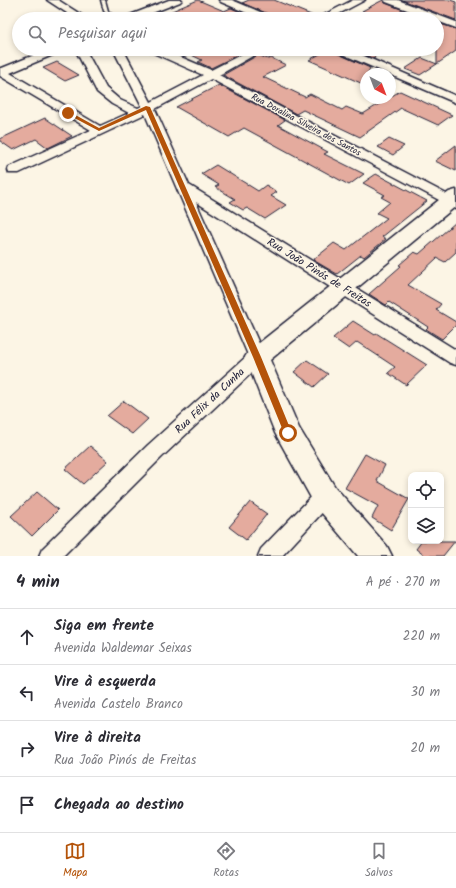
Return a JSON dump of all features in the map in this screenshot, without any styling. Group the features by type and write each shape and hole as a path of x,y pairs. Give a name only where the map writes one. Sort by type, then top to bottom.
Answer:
{"street":[{"path":"52,0 72,12"},
{"path":"146,12 177,0"},
{"path":"224,0 252,12"},
{"path":"335,12 360,0"},
{"path":"389,0 421,12"},
{"path":"444,21 456,25"},
{"path":"1,72 41,56"},
{"path":"84,56 101,90 116,102 143,110"},
{"path":"121,56 143,110 182,187 257,357 288,433 325,496 378,556"},
{"name":"Rua Doralina Silveira dos Santos","path":"169,56 210,74 454,201"},
{"path":"14,170 143,110 246,56"},
{"path":"355,56 456,100"},
{"path":"1,72 99,130"},
{"name":"Rua João Pinós de Freitas","path":"182,187 456,358"},
{"name":"Rua Félix da Cunha","path":"49,556 155,452 257,357 454,201"},
{"path":"268,556 325,496"}],"lane":[{"path":"102,0 107,12"}],"building":[{"path":"198,0 224,11 231,8 240,12 170,12"},
{"path":"249,0 274,0 304,12 263,12 242,3"},
{"path":"383,0 385,3 409,12 364,12 362,11"},
{"path":"402,0 450,0 456,2 456,20 444,16 444,12 434,12"},
{"path":"444,25 456,29 456,51 437,64 437,56 444,56"},
{"path":"194,56 236,56 211,68 198,62 202,60"},
{"path":"256,56 260,56 268,59 271,58 286,65 263,77 305,97 310,94 342,110 346,107 363,114 379,104 396,104 396,93 400,91 452,115 438,125 401,108 360,137 303,110 296,114 223,75"},
{"path":"316,56 343,56 370,68 360,68 360,83 309,60"},
{"path":"367,56 375,56 374,59"},
{"path":"422,58 437,64 420,75 405,69"},
{"path":"57,62 79,75 65,81 43,68"},
{"path":"219,85 285,120 278,125 328,152 324,154 364,174 349,185 244,128 229,137 176,107"},
{"path":"45,118 72,136 48,148 36,139 13,150 0,141 0,139"},
{"path":"389,139 404,146 393,155 378,147"},
{"path":"456,145 456,171 435,161"},
{"path":"216,165 258,191 266,185 277,192 271,196 286,205 265,219 247,208 243,210 230,202 235,199 215,187 219,185 201,174"},
{"path":"376,174 427,201 382,237 386,239 364,257 361,255 337,274 313,260 334,243 346,250 387,218 377,213 390,202 381,197 385,195 363,183"},
{"path":"456,222 456,252 445,262 437,258 408,285 441,304 436,310 456,322 456,325 442,339 426,329 428,327 389,302 386,305 369,294 401,266 399,265 414,252 419,254"},
{"path":"353,321 375,335 376,333 427,365 406,385 388,373 395,367 357,342 349,349 333,338"},
{"path":"307,360 328,374 314,387 294,372"},
{"path":"124,401 148,419 132,434 107,416"},
{"path":"90,446 108,461 83,484 65,469"},
{"path":"365,454 385,465 377,481 408,498 408,501 391,530 372,518 378,506 345,488"},
{"path":"37,492 58,510 32,536 11,516"},
{"path":"250,502 267,514 246,540 229,527"},
{"path":"444,541 455,541 443,556 425,556 416,549 420,544 444,544"}],"route":[{"path":"68,113 99,130 148,107 257,357 288,433"}]}
